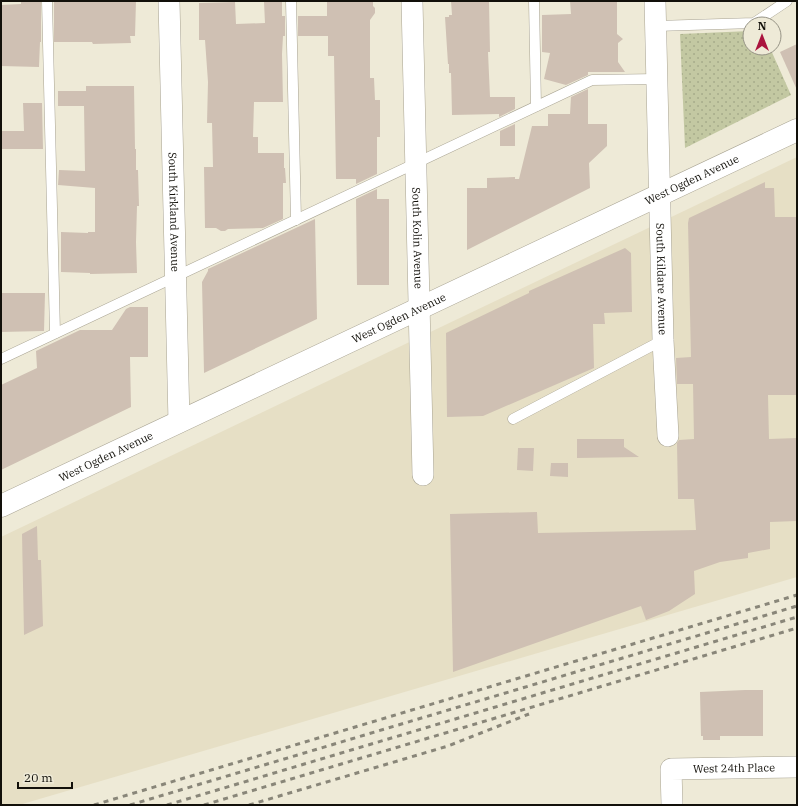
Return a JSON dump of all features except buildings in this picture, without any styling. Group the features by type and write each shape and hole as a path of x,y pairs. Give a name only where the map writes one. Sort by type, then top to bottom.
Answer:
{"main road":[{"name":"West Ogden Avenue","path":"1,506 797,130"}],"street":[{"name":"South Kirkland Avenue","path":"169,1 179,422"},
{"name":"South Kolin Avenue","path":"412,1 423,474"},
{"name":"South Kildare Avenue","path":"655,1 663,340 668,436"},
{"name":"West 24th Place","path":"672,805 672,769 797,767"}],"lane":[{"path":"47,1 55,333"},
{"path":"291,1 296,220"},
{"path":"534,1 536,106"},
{"path":"656,26 754,23 787,1"},
{"path":"1,359 592,80 657,79"},
{"path":"514,419 663,340"}],"shaded area":[{"path":"797,157 797,577 19,805 1,805 1,537"}],"green space":[{"path":"742,31 742,56 774,56 791,95 685,148 680,34"}],"railway":[{"path":"94,805 797,595"},
{"path":"130,805 797,606"},
{"path":"167,805 797,617"},
{"path":"204,805 797,628"},
{"path":"249,805 448,746 529,714"}]}
